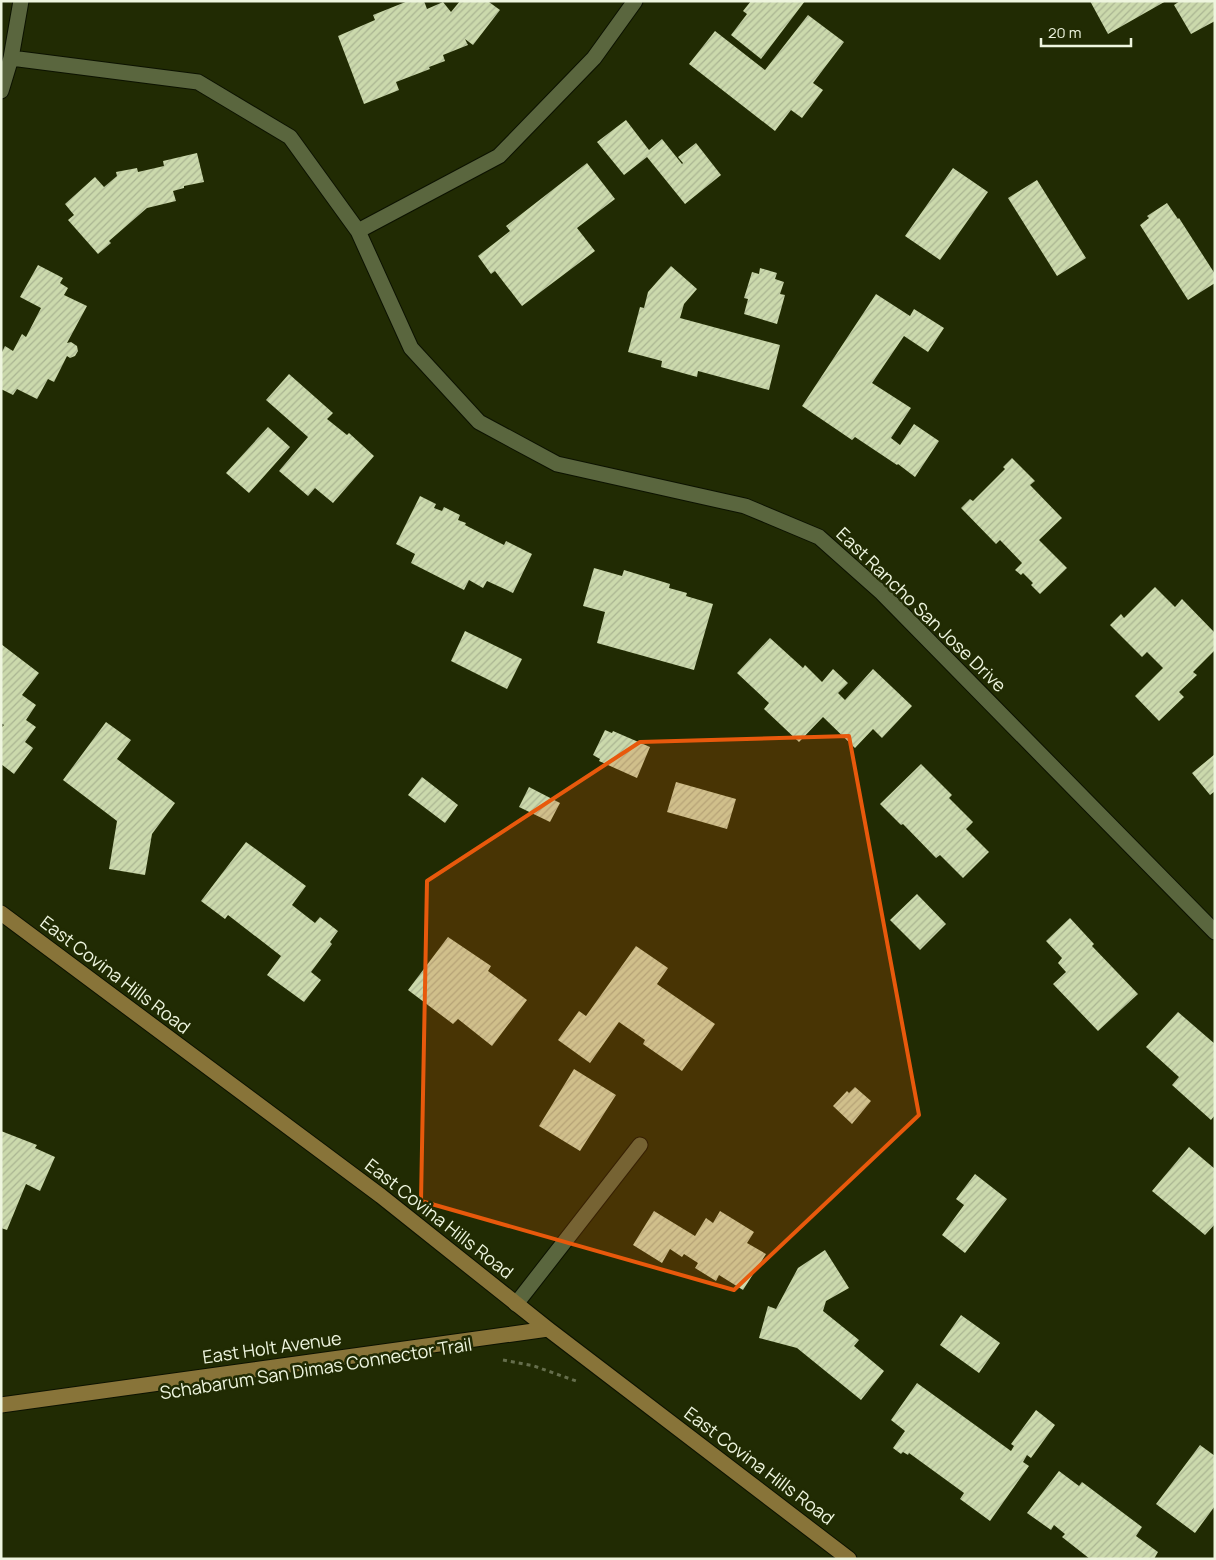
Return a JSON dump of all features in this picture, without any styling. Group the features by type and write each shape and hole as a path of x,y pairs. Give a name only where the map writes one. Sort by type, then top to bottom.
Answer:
{"street":[{"path":"1,91 11,58 21,1"},
{"path":"358,231 499,156 594,58 635,1"},
{"name":"East Rancho San Jose Drive","path":"11,58 198,82 290,137 358,231 411,348 480,422 557,464 745,506 819,537 882,593 1215,932"},
{"name":"East Covina Hills Road","path":"1,913 373,1190 548,1329 849,1559"},
{"path":"516,1304 640,1145"},
{"name":"East Holt Avenue","path":"1,1405 548,1329"}],"path":[{"name":"Schabarum San Dimas Connector Trail","path":"497,1359 534,1366 584,1384"}],"highlighted area":[{"path":"849,736 919,1115 734,1290 421,1201 427,881 640,742"}],"building":[{"path":"408,1 424,1 427,9 443,2 451,12 460,1 490,1 500,10 473,45 465,39 468,45 443,55 445,61 396,82 399,90 364,104 338,36 375,20 373,15"},
{"path":"751,1 805,1 761,59 731,35 747,14 743,11"},
{"path":"1090,1 1166,1 1108,34"},
{"path":"1180,1 1215,1 1215,21 1191,34 1174,5"},
{"path":"808,15 844,42 813,83 823,90 802,118 791,110 775,131 689,64 715,31 765,70"},
{"path":"626,120 649,150 662,139 682,164 678,157 696,143 721,175 685,204 647,157 624,175 597,142"},
{"path":"197,153 204,182 184,186 184,188 173,191 176,201 147,208 109,241 111,243 98,254 68,220 74,215 65,204 95,177 104,187 117,176 116,172 137,168 138,172 164,166 163,161"},
{"path":"587,163 615,199 577,228 595,251 522,306 495,271 491,274 478,256 510,231 506,226"},
{"path":"953,168 988,192 940,260 905,236"},
{"path":"1037,180 1086,258 1057,276 1008,198"},
{"path":"1167,203 1179,218 1215,274 1215,283 1188,300 1140,225 1149,218 1147,216"},
{"path":"38,265 63,278 60,283 68,288 64,295 87,306 67,343 71,342 77,346 78,351 75,356 70,358 67,356 54,382 48,379 37,399 17,389 13,395 1,389 1,354 5,346 13,351 22,334 26,337 41,308 20,297"},
{"path":"671,266 697,289 684,304 680,318 780,345 769,390 698,371 697,377 661,367 662,361 628,352 640,307 644,308 648,292"},
{"path":"760,268 777,273 775,279 784,282 780,294 785,295 777,324 744,314 748,299 744,298 752,272 759,274"},
{"path":"876,294 910,316 914,309 944,328 928,352 904,336 872,383 911,408 891,438 900,445 914,424 939,441 915,477 855,437 852,440 802,406"},
{"path":"289,374 333,413 327,419 347,435 349,433 374,456 333,503 315,488 308,496 279,471 308,437 266,400"},
{"path":"268,427 290,447 249,493 226,473"},
{"path":"1012,458 1035,481 1030,485 1062,518 1039,540 1067,568 1040,594 1023,573 1021,575 1015,570 1022,563 1000,540 996,544 961,508 970,499 973,501 1005,469 1003,467"},
{"path":"420,496 436,504 434,508 442,511 444,507 460,515 458,520 466,523 465,525 504,545 506,541 532,554 513,593 487,581 483,588 469,580 464,590 411,563 415,554 396,544"},
{"path":"594,568 622,576 624,570 670,584 669,588 687,593 686,596 713,604 694,670 597,643 605,612 583,606"},
{"path":"1155,587 1175,607 1182,599 1215,633 1215,650 1193,672 1197,675 1179,692 1184,697 1159,721 1135,696 1163,668 1147,652 1142,657 1110,625 1121,614 1124,618"},
{"path":"465,631 522,659 507,689 451,661"},
{"path":"770,638 803,668 805,665 822,682 833,669 848,683 838,693 845,700 873,669 912,706 882,738 873,729 855,748 823,717 799,742 764,709 769,703 737,673"},
{"path":"1,644 39,673 22,695 36,705 26,720 36,727 25,742 33,748 14,774 1,764 1,728 4,725 1,723"},
{"path":"106,722 131,740 117,759 175,803 152,834 145,875 109,869 117,821 63,780"},
{"path":"605,730 612,733 613,731 650,747 637,778 599,761 600,759 593,755"},
{"path":"1215,754 1215,791 1210,795 1192,773"},
{"path":"921,764 952,795 949,798 973,822 966,829 989,852 963,878 940,855 936,858 903,824 901,825 880,804"},
{"path":"422,777 458,805 445,823 408,795"},
{"path":"676,782 736,799 727,829 667,812"},
{"path":"529,787 560,803 550,822 519,807"},
{"path":"246,842 306,886 292,905 315,923 320,917 338,931 330,942 332,944 311,972 321,980 304,1002 267,975 281,956 228,915 225,919 201,901"},
{"path":"917,894 946,924 920,950 890,920"},
{"path":"1070,918 1094,944 1092,946 1138,994 1098,1031 1053,984 1066,972 1058,963 1062,958 1046,941"},
{"path":"448,937 491,966 488,971 527,1000 492,1046 458,1019 453,1024 408,990"},
{"path":"636,946 668,968 657,984 715,1024 682,1071 643,1044 645,1040 619,1022 590,1063 558,1040 579,1011 586,1016"},
{"path":"1178,1012 1215,1044 1215,1115 1211,1120 1172,1085 1179,1077 1146,1047"},
{"path":"574,1069 616,1095 580,1151 539,1126"},
{"path":"855,1087 871,1101 852,1124 833,1106 847,1091 849,1093"},
{"path":"1,1131 37,1145 35,1148 55,1157 40,1191 26,1184 7,1230 1,1228"},
{"path":"1189,1147 1215,1169 1215,1224 1205,1235 1152,1191"},
{"path":"975,1174 1007,1199 965,1253 942,1235 964,1205 956,1199"},
{"path":"654,1211 695,1236 706,1218 713,1223 720,1211 754,1232 747,1243 766,1254 743,1290 719,1275 716,1281 695,1268 698,1263 684,1254 682,1257 670,1249 662,1263 633,1245"},
{"path":"825,1250 849,1288 826,1301 823,1311 859,1340 854,1346 884,1371 861,1400 797,1348 759,1338 768,1306 776,1309 798,1268"},
{"path":"961,1315 1000,1343 979,1373 940,1345"},
{"path":"917,1383 1011,1451 1014,1446 1011,1444 1036,1410 1055,1425 1031,1458 1027,1455 1023,1462 1029,1466 990,1521 960,1499 964,1493 909,1453 908,1455 903,1452 901,1454 893,1448 905,1431 891,1420"},
{"path":"1200,1445 1215,1456 1215,1506 1195,1533 1156,1504"},
{"path":"1059,1471 1079,1486 1082,1482 1142,1527 1136,1536 1158,1552 1154,1559 1090,1559 1062,1537 1065,1534 1054,1525 1051,1530 1027,1513"}]}
